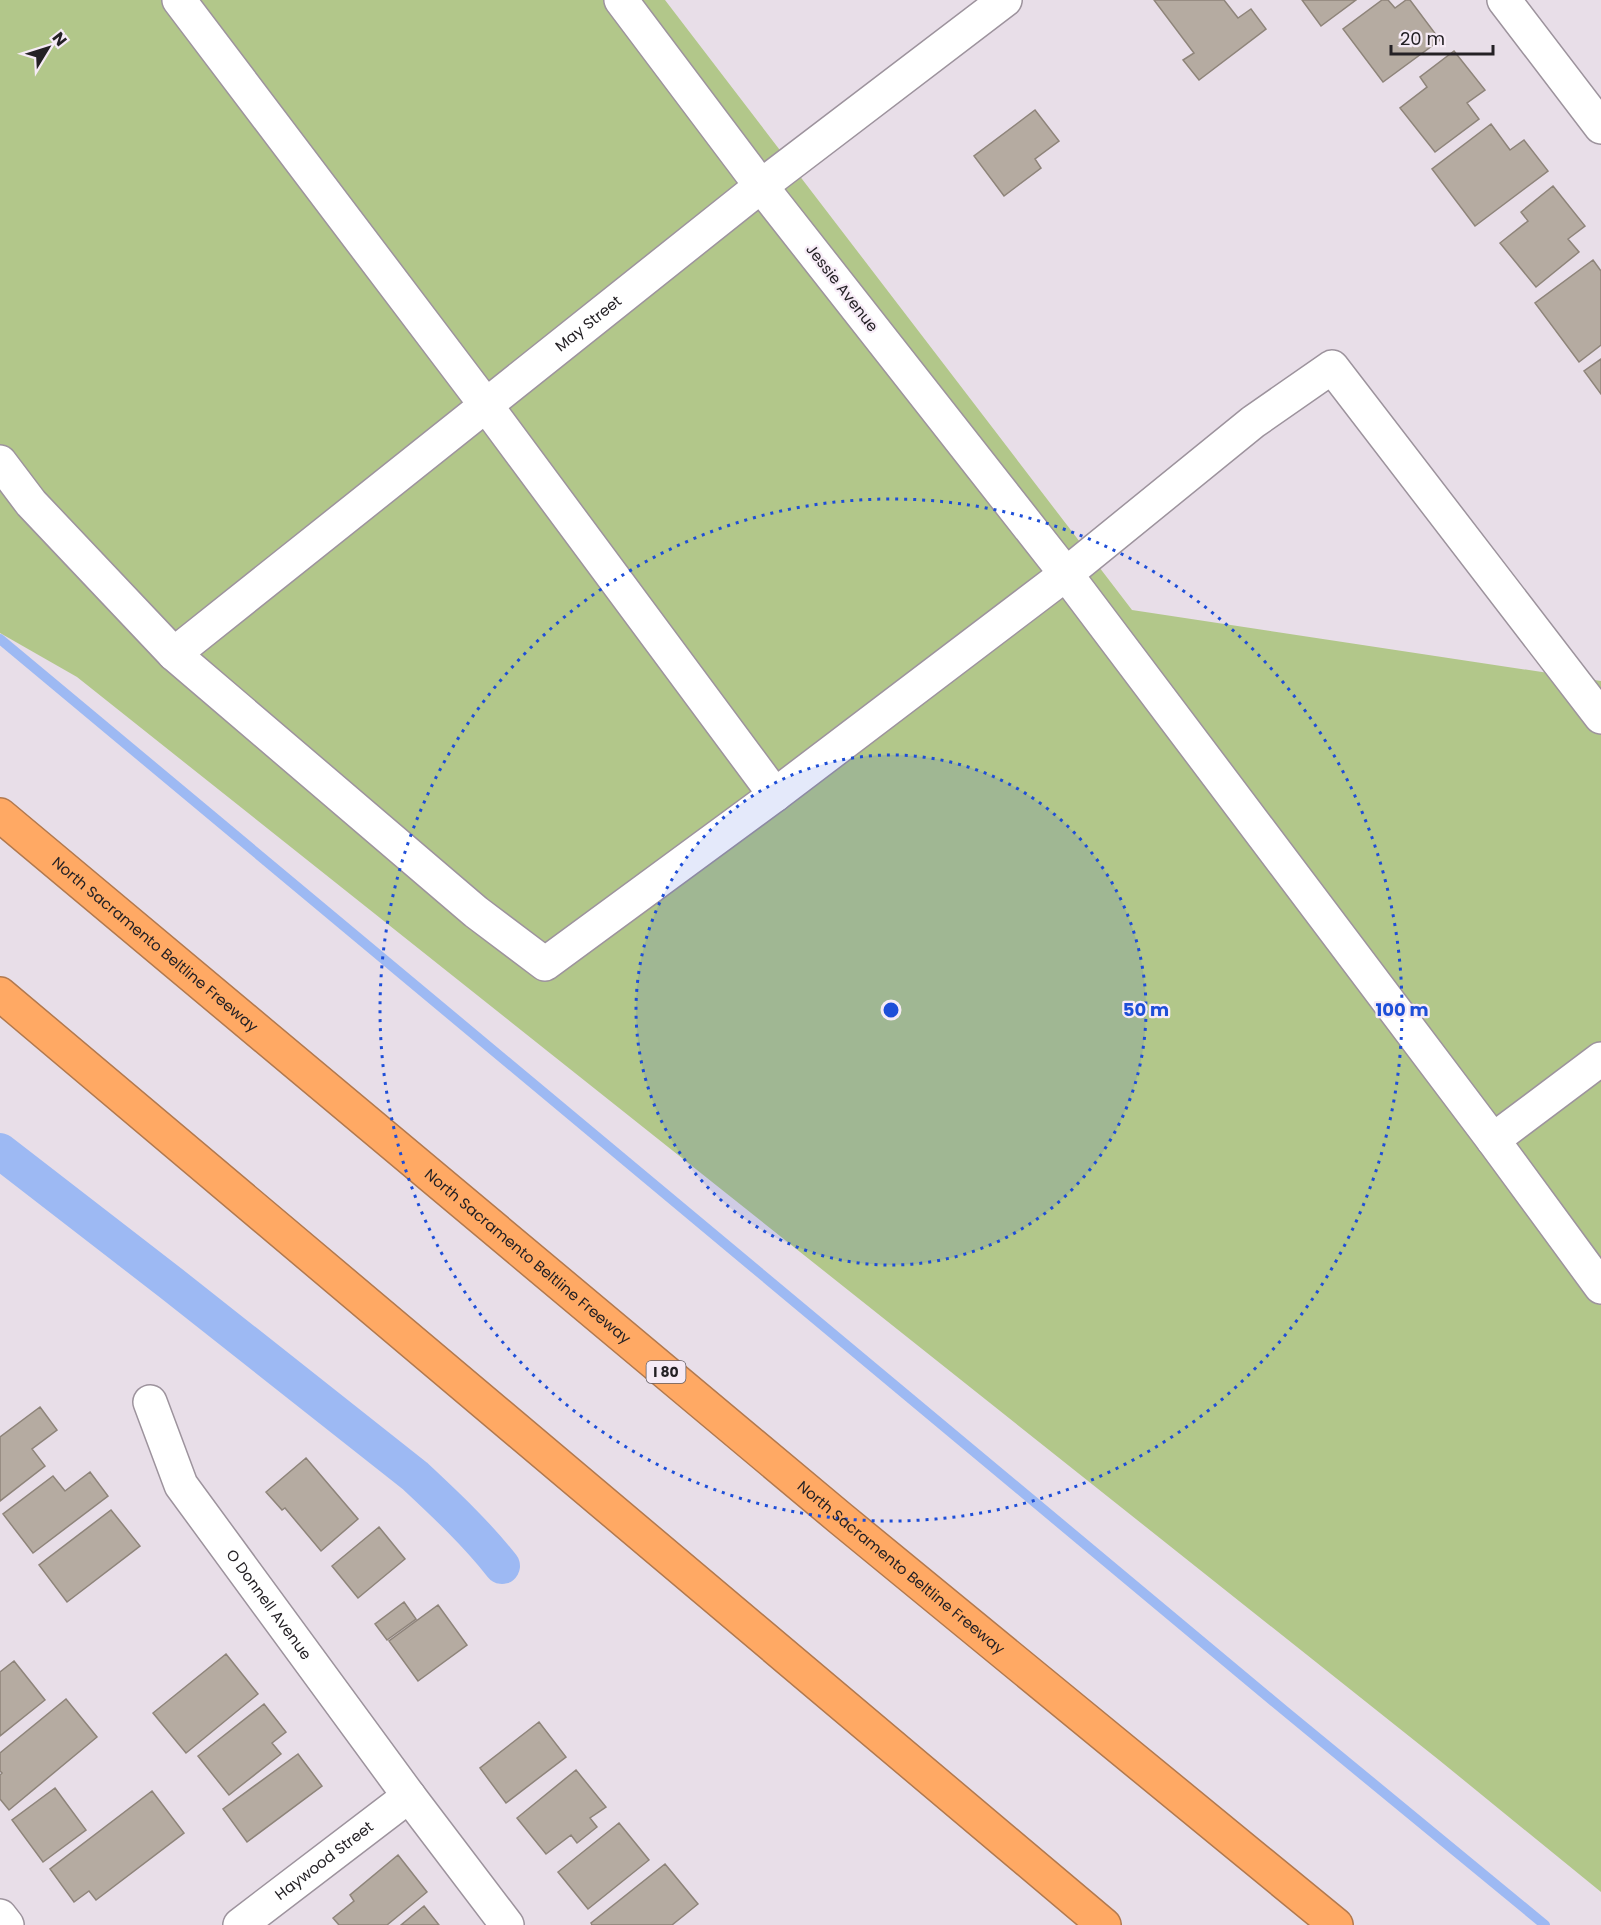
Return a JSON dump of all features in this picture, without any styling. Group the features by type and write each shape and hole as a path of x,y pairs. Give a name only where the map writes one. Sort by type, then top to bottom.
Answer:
{"highway":[{"name":"North Sacramento Beltline Freeway","path":"0,815 840,1518 1336,1925"},
{"path":"0,994 1104,1925"}],"street":[{"path":"179,0 485,404 776,795"},
{"name":"Jessie Avenue","path":"621,0 761,186 1066,574 1493,1140 1601,1287"},
{"name":"May Street","path":"174,654 761,186 1005,0"},
{"path":"1504,0 1601,127"},
{"path":"0,462 31,503 174,654 467,904 545,964 776,795 1066,574 1253,422 1332,367 1601,717"},
{"path":"1493,1140 1601,1059"},
{"name":"O Donnell Avenue","path":"150,1402 181,1485 409,1796 507,1925"},
{"name":"Haywood Street","path":"249,1922 409,1796"},
{"path":"0,1916 7,1925"}],"green space":[{"path":"0,0 665,0 1132,610 1601,681 1601,1892 1439,1760 77,677 0,633"}],"building":[{"path":"1154,0 1224,0 1238,18 1251,9 1266,29 1199,80 1183,60 1194,53"},
{"path":"1302,0 1356,0 1321,26"},
{"path":"1382,0 1388,0 1395,8 1406,0 1410,0 1440,40 1383,82 1343,29"},
{"path":"1454,51 1485,90 1467,103 1479,119 1435,152 1400,108 1427,87 1420,77"},
{"path":"1035,110 1059,141 1035,159 1041,168 1004,196 974,156"},
{"path":"1491,124 1510,150 1524,140 1548,171 1475,226 1432,169"},
{"path":"1553,186 1585,226 1568,239 1579,252 1536,287 1500,243 1528,221 1521,212"},
{"path":"1593,260 1601,271 1601,345 1579,362 1535,303"},
{"path":"1601,359 1601,394 1584,371"},
{"path":"40,1407 57,1430 32,1449 45,1466 0,1501 0,1437"},
{"path":"306,1458 358,1519 321,1551 285,1508 282,1510 266,1492"},
{"path":"90,1472 108,1496 33,1553 3,1514 53,1476 65,1491"},
{"path":"111,1510 140,1546 67,1602 39,1565"},
{"path":"379,1527 405,1559 358,1598 332,1566"},
{"path":"404,1602 416,1619 387,1640 375,1624"},
{"path":"438,1605 467,1645 418,1681 389,1641"},
{"path":"226,1654 258,1694 186,1753 153,1713"},
{"path":"14,1661 45,1700 0,1736 0,1672"},
{"path":"66,1699 97,1737 9,1810 0,1799 0,1775 2,1773 0,1753"},
{"path":"264,1704 286,1732 272,1743 281,1754 229,1795 198,1756"},
{"path":"539,1722 566,1757 506,1803 480,1768"},
{"path":"298,1754 322,1786 247,1842 223,1809"},
{"path":"576,1770 606,1807 590,1818 597,1827 577,1843 571,1835 546,1854 517,1818"},
{"path":"55,1788 86,1830 43,1862 12,1820"},
{"path":"152,1791 184,1833 96,1900 89,1891 74,1902 50,1869"},
{"path":"619,1823 649,1860 588,1909 558,1872"},
{"path":"398,1855 427,1892 387,1925 339,1925 333,1918 354,1901 350,1895"},
{"path":"665,1864 698,1904 672,1925 592,1925 591,1923"},
{"path":"424,1906 439,1925 401,1925"}],"waterway":[{"path":"0,639 1285,1711 1545,1925"},
{"path":"0,1151 415,1476 471,1531 502,1566"}]}
